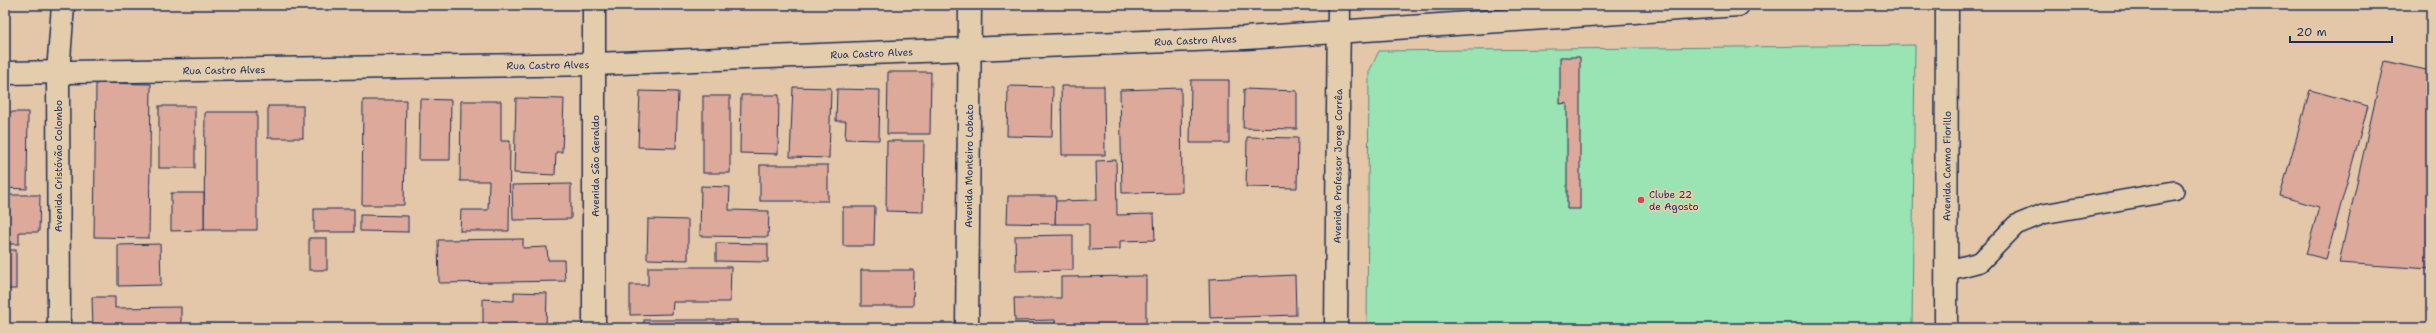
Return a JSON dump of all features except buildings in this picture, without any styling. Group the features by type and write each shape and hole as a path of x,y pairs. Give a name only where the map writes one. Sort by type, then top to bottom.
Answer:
{"main road":[{"name":"Avenida Cristóvão Colombo","path":"59,328 58,73 63,5"},
{"name":"Avenida São Geraldo","path":"594,5 594,328"},
{"name":"Avenida Monteiro Lobato","path":"967,328 970,5"},
{"name":"Avenida Professor Jorge Corrêa","path":"1336,328 1339,5"},
{"name":"Rua Castro Alves","path":"5,73 595,64 1237,38 1738,5"},
{"name":"Avenida Carmo Fiorillo","path":"1946,328 1947,5"}],"lane":[{"path":"1946,271 1980,262 2016,225 2043,214 2174,191"}],"green space":[{"name":"Clube 22 de Agosto","path":"1915,45 1912,328 1367,328 1369,72 1379,51"}],"place":[{"name":"Clube 22 de Agosto","path":"1641,200"}]}
